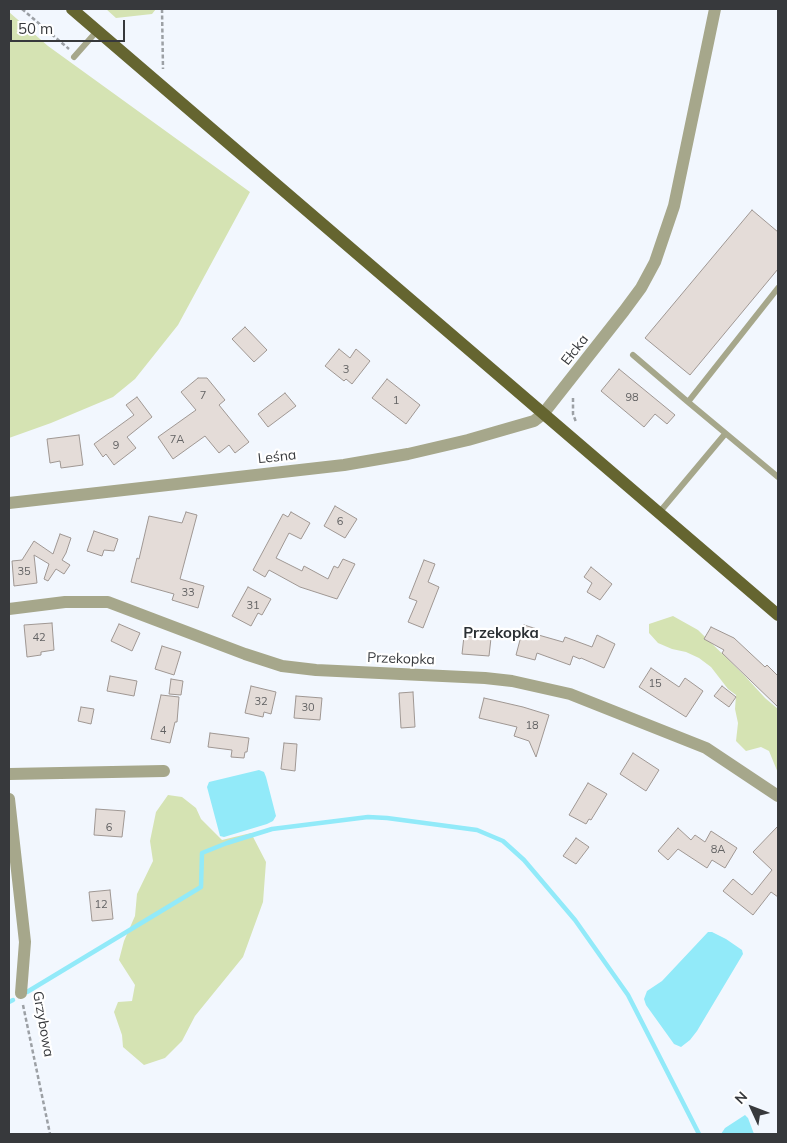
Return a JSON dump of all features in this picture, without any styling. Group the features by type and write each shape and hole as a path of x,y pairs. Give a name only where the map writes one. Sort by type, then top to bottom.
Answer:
{"main road":[{"path":"72,9 658,514 778,615"}],"street":[{"name":"Ełcka","path":"543,414 635,296 655,262 674,206 715,9"},
{"name":"Leśna","path":"9,503 344,465 408,454 468,440 534,421 543,414"},
{"name":"Przekopka","path":"9,610 65,602 108,602 245,654 282,666 316,670 486,678 512,681 570,694 706,748 778,796"},
{"path":"9,774 164,771"},
{"name":"Grzybowa","path":"9,799 25,942 20,993"}],"lane":[{"path":"75,56 97,31"},
{"path":"688,402 778,288"},
{"path":"633,355 778,477"},
{"path":"658,514 726,434"}],"path":[{"path":"22,9 75,56"},
{"path":"158,84 163,75 162,9"},
{"name":"Grzybowa","path":"20,993 50,1134"}],"green space":[{"path":"106,9 156,9 152,14 116,18"},
{"path":"9,12 48,46 250,192 178,325 135,379 113,397 9,438"},
{"path":"673,616 698,630 778,709 778,773 769,751 761,747 746,751 736,741 738,723 735,709 736,695 728,689 711,667 699,658 686,652 658,643 649,633 649,624"},
{"path":"168,795 182,797 196,808 201,819 222,840 251,833 266,862 263,902 243,957 195,1016 182,1041 165,1058 144,1065 123,1047 122,1035 114,1012 118,1002 132,1001 135,985 119,960 124,941 135,916 137,894 153,861 150,841 156,812"}],"water":[{"path":"259,770 264,772 266,777 276,816 273,821 267,824 224,837 220,836 207,787 209,782"},
{"path":"708,932 726,939 742,950 743,954 697,1031 681,1047 674,1044 646,1005 644,999 647,991 662,981"},
{"path":"745,1115 754,1134 721,1134 725,1128"}],"building":[{"path":"752,210 778,232 778,269 690,375 645,338"},
{"path":"245,327 267,350 254,362 232,339"},
{"path":"339,349 350,358 356,349 370,361 352,384 346,379 344,381 325,366"},
{"path":"619,369 675,415 667,424 655,414 644,427 601,391"},
{"path":"198,378 207,378 225,400 219,405 249,442 235,453 229,445 219,453 205,436 173,459 158,437 196,410 181,392"},
{"path":"387,379 420,405 406,424 372,398"},
{"path":"285,393 296,406 268,427 258,414"},
{"path":"137,397 152,417 127,437 136,448 114,465 106,454 103,457 94,444 134,415 126,405"},
{"path":"79,435 83,465 61,468 60,461 50,463 47,439"},
{"path":"335,506 357,519 345,538 324,526"},
{"path":"186,512 197,515 180,579 204,586 198,608 172,600 174,594 131,582 137,558 139,559 149,516 182,523"},
{"path":"291,512 310,523 301,539 289,533 276,558 302,571 304,566 328,579 334,566 338,568 343,559 355,564 337,599 300,587 269,570 265,577 253,570 283,514 288,517"},
{"path":"94,531 118,539 114,551 104,550 102,556 87,551"},
{"path":"60,534 71,538 62,560 70,565 64,574 56,569 48,581 44,579 49,564 34,555 37,583 14,586 12,561 22,560 34,541 53,554"},
{"path":"424,560 435,564 428,582 439,587 423,628 408,622 417,601 409,598"},
{"path":"591,567 612,584 600,600 587,592 592,583 584,577"},
{"path":"248,587 271,599 262,615 258,613 251,626 232,616"},
{"path":"52,623 54,650 41,652 41,655 27,657 24,625"},
{"path":"119,624 140,633 132,651 111,641"},
{"path":"524,625 537,629 535,634 563,642 565,637 592,647 597,635 615,644 604,668 573,656 570,665 537,653 535,660 516,655"},
{"path":"711,627 734,638 765,667 767,665 778,676 778,707 722,653 724,650 704,639"},
{"path":"473,629 485,630 484,638 491,638 489,656 462,654 464,636 473,637"},
{"path":"162,646 181,652 174,675 155,669"},
{"path":"651,668 679,687 685,678 703,691 686,717 639,687"},
{"path":"110,676 137,681 134,696 107,691"},
{"path":"171,679 183,681 181,695 169,694"},
{"path":"251,686 276,692 271,714 264,712 263,717 245,713"},
{"path":"722,686 736,697 729,707 714,696"},
{"path":"413,692 415,727 401,728 399,693"},
{"path":"161,695 179,697 177,722 175,722 170,743 151,739"},
{"path":"296,696 322,698 320,720 294,718"},
{"path":"484,698 549,715 536,757 529,741 514,736 517,727 479,718"},
{"path":"81,707 94,709 91,724 78,721"},
{"path":"210,733 249,738 244,758 231,757 232,750 208,747"},
{"path":"284,743 297,744 295,771 281,769"},
{"path":"633,753 659,770 646,791 620,774"},
{"path":"588,783 607,794 591,820 589,819 586,824 569,815"},
{"path":"96,809 125,811 122,837 94,835"},
{"path":"778,826 778,897 771,892 753,915 723,891 733,879 752,895 772,870 753,852"},
{"path":"678,828 691,840 695,835 705,842 711,831 737,848 725,868 712,860 707,868 678,849 668,860 658,851"},
{"path":"576,838 589,847 576,864 563,856"},
{"path":"110,890 113,919 92,921 89,892"}],"waterway":[{"path":"27,992 201,887 202,853 227,843 272,829 368,817 477,830 503,841 524,860 575,920 628,995 699,1134"},
{"path":"9,1002 13,1000"}],"district":[{"name":"Przekopka","path":"501,633"}]}
